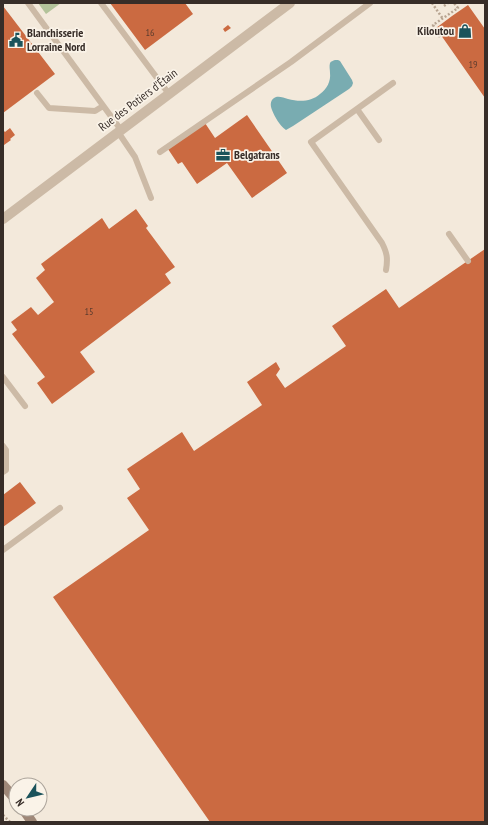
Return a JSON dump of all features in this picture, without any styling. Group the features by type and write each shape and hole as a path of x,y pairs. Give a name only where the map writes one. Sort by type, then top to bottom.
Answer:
{"street":[{"name":"Rue des Potiers d'Étain","path":"3,219 290,3"}],"lane":[{"path":"28,3 103,106 119,131 135,157 151,198"},
{"path":"101,3 169,94"},
{"path":"160,152 291,62 370,3"},
{"path":"386,270 387,254 382,242 311,142 393,83"},
{"path":"37,93 49,108 95,112 103,106"},
{"path":"357,109 379,140"},
{"path":"449,234 468,260"},
{"path":"3,377 25,406"},
{"path":"3,446 6,450 6,470 3,472"},
{"path":"3,550 60,508"}],"path":[{"path":"432,3 443,19"},
{"path":"444,6 448,3"},
{"path":"440,37 433,25 451,15 458,8 454,3"},
{"path":"3,815 10,822"}],"green space":[{"path":"38,3 61,3 46,14"}],"water":[{"path":"331,61 340,61 352,80 352,86 286,130 279,123 272,110 271,104 273,99 279,97 296,101 305,101 313,99 325,90 328,85 330,79 330,63"}],"building":[{"path":"110,3 185,3 193,14 145,50"},
{"path":"468,5 485,29 485,98 436,28"},
{"name":"Blanchisserie Lorraine Nord","path":"3,6 55,74 3,113"},
{"path":"228,25 231,28 225,32 223,29"},
{"name":"Belgatrans","path":"247,115 287,173 252,198 227,163 197,184 182,162 178,164 168,149 205,123 215,138"},
{"path":"10,128 15,135 4,145 3,132"},
{"path":"136,209 148,226 146,228 175,267 165,274 171,283 80,352 95,372 52,404 37,383 45,377 12,334 17,330 11,322 31,307 38,315 54,302 36,278 45,270 41,264 102,218 109,229"},
{"path":"485,249 485,822 210,822 53,597 149,530 127,498 140,489 127,469 182,432 194,451 262,405 247,382 276,362 280,369 276,375 285,388 346,346 332,326 386,289 399,308"},
{"path":"20,482 36,503 3,527 3,495"}],"place":[{"name":"Kiloutou","path":"465,31"},
{"name":"Blanchisserie Lorraine Nord","path":"16,40"},
{"name":"Belgatrans","path":"223,155"}]}
